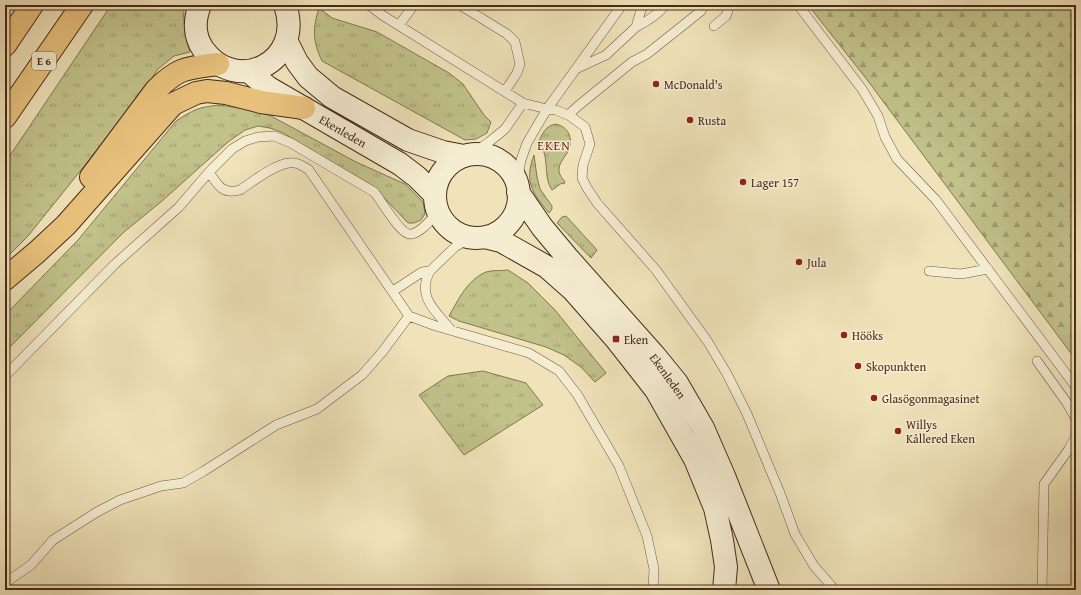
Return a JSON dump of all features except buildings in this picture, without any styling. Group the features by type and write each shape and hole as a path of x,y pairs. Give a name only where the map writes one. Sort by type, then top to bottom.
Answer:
{"highway":[{"path":"5,45 32,5"},
{"name":"E 6","path":"5,117 82,5"},
{"path":"5,279 84,186 156,90 168,77 180,70 218,64"},
{"path":"5,279 66,225 173,104 196,93 207,91 226,93 261,102 304,108"}],"street":[{"path":"200,5 196,22 196,32 199,44 218,64 230,70 248,71 267,65 278,55 287,42 289,22 285,5"},
{"name":"Ekenleden","path":"287,42 297,62 308,77 332,97 408,140 443,152 467,155"},
{"name":"Ekenleden","path":"248,71 269,88 400,164 417,177 437,203"},
{"path":"467,155 488,156 504,164 512,173 517,188 517,207 510,221 499,231 478,237 457,233 451,229 446,224 437,203 439,178 453,161 467,155"},
{"name":"Ekenleden","path":"517,188 538,221 567,257 677,383 703,428 724,476 769,590"},
{"name":"Ekenleden","path":"478,237 501,241 547,267 573,290 616,339 656,390 695,460 715,508 726,567 724,590"}],"lane":[{"path":"369,5 523,103 547,110 556,110 568,115 585,127 590,144 583,165 582,178 587,188 602,208 656,270 708,342 727,374 750,421 780,493 795,534 814,566 836,590"},
{"path":"399,25 414,5"},
{"path":"460,5 508,34 515,42 520,64 517,73 505,91"},
{"path":"517,188 521,160 527,142 547,110 622,5"},
{"path":"636,27 641,10 646,5"},
{"path":"577,69 606,55 636,27 648,22 666,5"},
{"path":"568,115 632,62 647,54 701,11 704,5"},
{"path":"714,26 726,16 730,5"},
{"path":"798,5 862,89 878,116 885,137 897,159 936,200 1076,387"},
{"path":"467,155 489,142 505,128 523,103"},
{"path":"5,376 115,264 179,207 209,172 232,149 245,141 258,137 274,136 292,143 374,192 398,225 407,234 412,234 422,228 437,203"},
{"path":"209,172 218,186 224,190 235,191 240,190 281,165 290,163 303,166 309,170 409,316 529,353 559,371 577,394 619,466 647,536 654,569 652,590"},
{"path":"451,330 432,309 427,300 426,284 428,276 430,271 455,247 478,237"},
{"path":"929,271 961,274 988,269"},
{"path":"393,291 422,272 430,271"},
{"path":"5,583 31,565 53,540 114,503 161,486 183,483 276,424 317,409 362,375 384,351 409,316"},
{"path":"1037,361 1067,403 1076,419"},
{"path":"1042,590 1044,484 1065,455 1076,436"}],"green space":[{"path":"111,5 184,5 185,29 190,52 174,56 158,69 138,99 28,236 5,259 5,163"},
{"path":"808,5 1076,5 1076,360 865,77"},
{"path":"319,8 332,18 377,32 449,73 463,84 484,115 491,122 487,133 476,139 465,140 322,61 314,35 315,22"},
{"path":"220,105 257,111 271,116 356,162 405,184 423,202 425,214 421,220 414,223 408,223 373,186 283,133 270,128 258,126 245,130 228,142 162,201 124,232 5,352 5,315 78,240 176,121 196,110"},
{"path":"556,124 564,127 568,133 570,137 570,145 568,152 559,168 559,173 565,182 552,190 547,178 546,159 542,148 538,143 547,128"},
{"path":"534,155 540,189 552,206 549,213 534,193 531,186 530,172"},
{"path":"566,216 597,250 591,258 557,223 562,217"},
{"path":"508,270 528,283 555,310 606,373 595,382 581,367 564,355 546,347 459,321 449,316 464,291 480,275 491,271"},
{"path":"483,371 526,383 543,405 464,455 419,395 448,376"}],"place":[{"name":"McDonald's","path":"656,84"},
{"name":"Rusta","path":"690,120"},
{"name":"Lager 157","path":"743,182"},
{"name":"Jula","path":"799,262"},
{"name":"Hööks","path":"844,335"},
{"name":"Eken","path":"616,339"},
{"name":"Skopunkten","path":"858,366"},
{"name":"Glasögonmagasinet","path":"874,398"},
{"name":"Willys Kållered Eken","path":"898,431"}],"district":[{"name":"EKEN","path":"554,145"}]}
